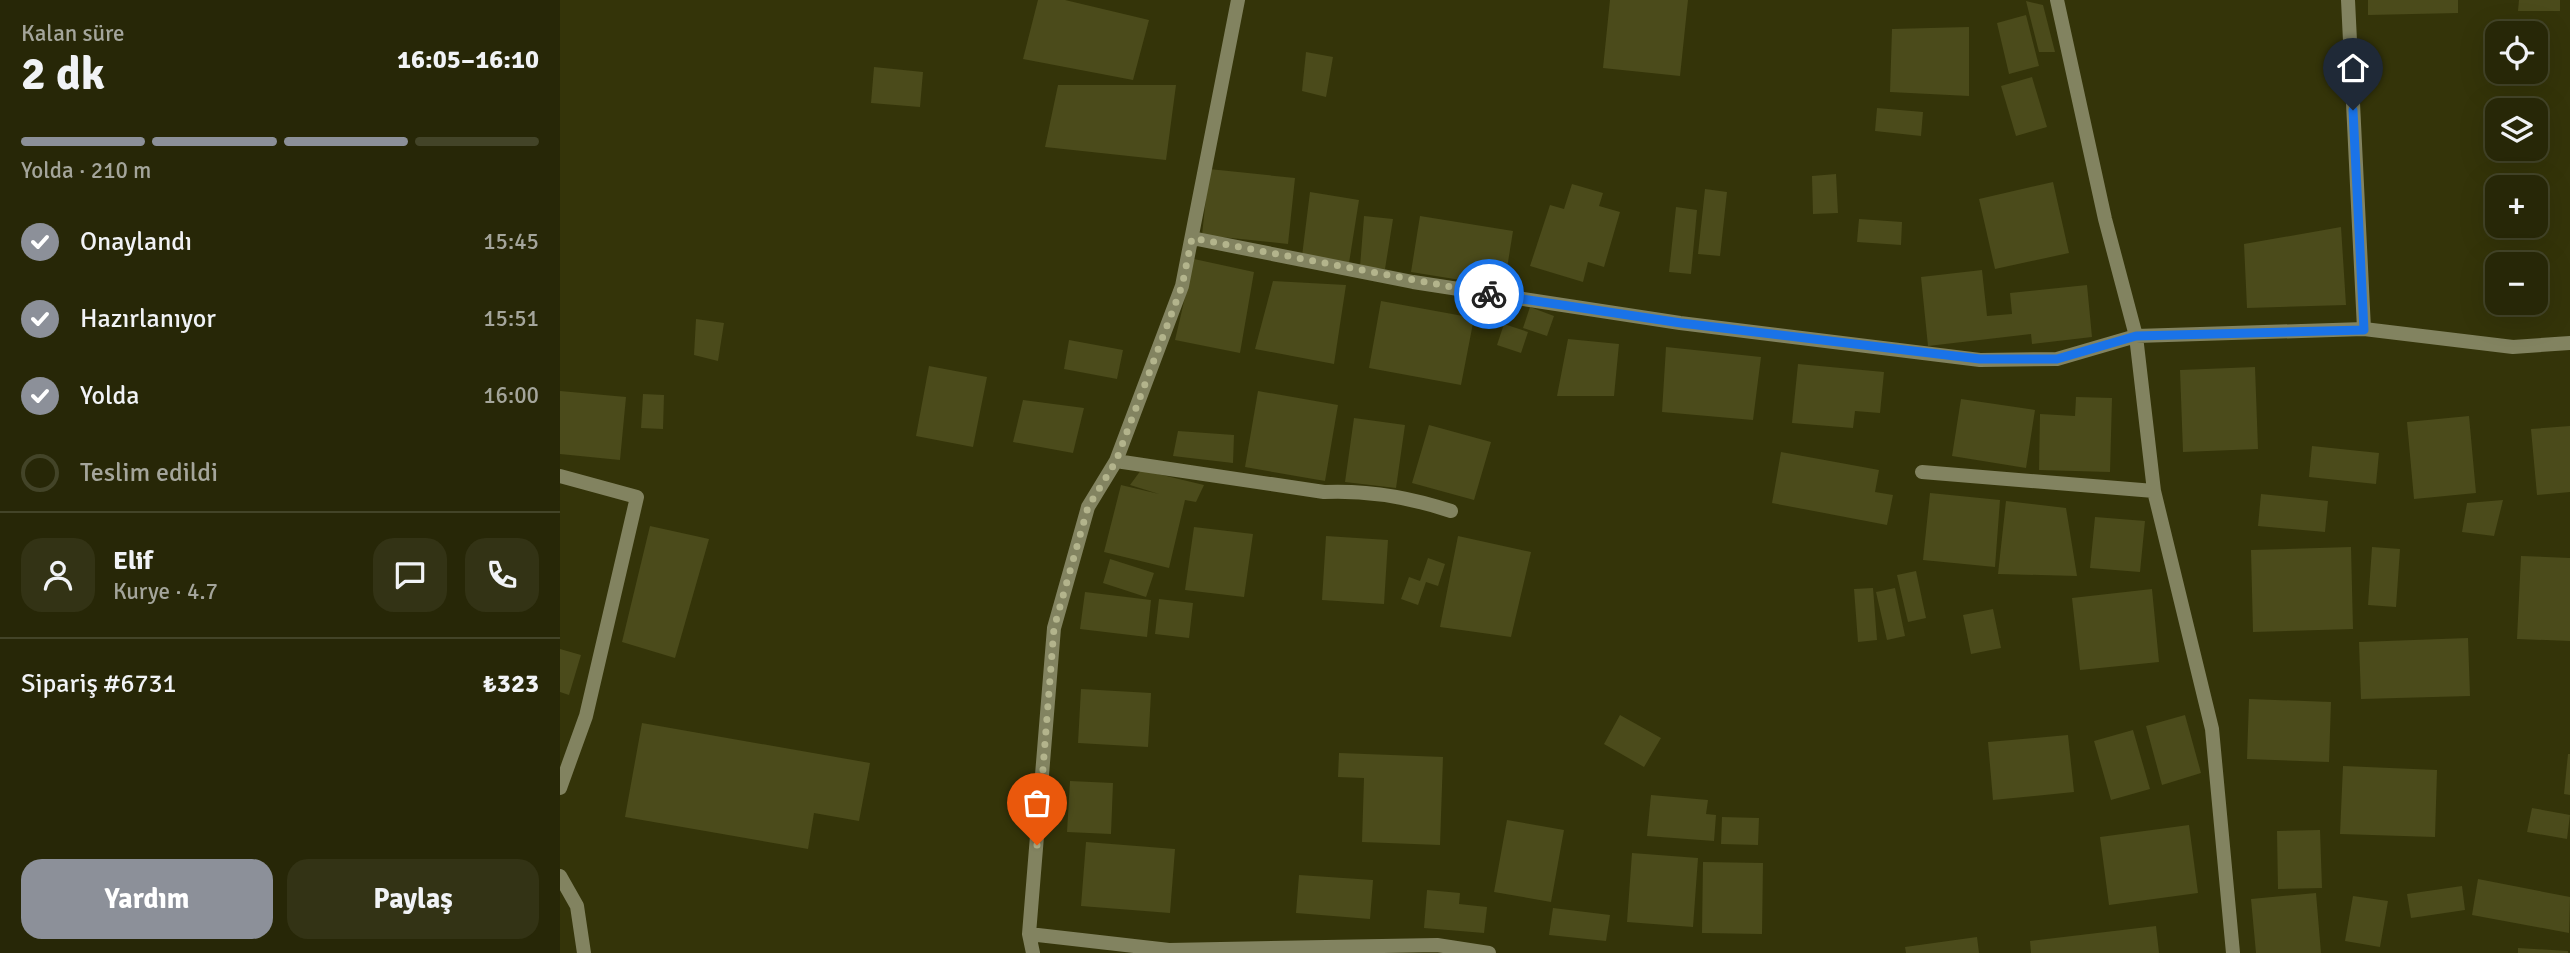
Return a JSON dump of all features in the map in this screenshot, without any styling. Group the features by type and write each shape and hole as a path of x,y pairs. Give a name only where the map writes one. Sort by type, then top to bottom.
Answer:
{"street":[{"path":"1032,953 1029,934 1054,628 1088,507 1116,461 1182,286 1238,0"},
{"path":"2057,0 2105,219 2136,336 2154,491 2212,729 2233,953"},
{"path":"2348,0 2364,330"},
{"path":"1192,238 1494,294 1681,323 1980,359 2057,359 2136,336 2364,330 2513,346 2570,343"},
{"path":"1116,461 1324,492 1358,491 1415,499 1451,511"},
{"path":"1922,472 2154,491"},
{"path":"560,476 637,497 586,716 560,788"},
{"path":"560,876 577,906 584,953"},
{"path":"1029,934 1169,950 1437,945 1489,953"}],"building":[{"path":"1038,0 1065,0 1149,20 1133,80 1023,59"},
{"path":"1610,0 1688,0 1680,76 1603,68"},
{"path":"2368,0 2458,0 2458,13 2368,15"},
{"path":"2519,0 2560,0 2560,11 2518,11"},
{"path":"2026,1 2043,5 2055,52 2039,52"},
{"path":"2026,15 2039,66 2009,74 1997,23"},
{"path":"1969,27 1969,96 1890,92 1892,29"},
{"path":"1306,52 1333,57 1326,97 1302,91"},
{"path":"874,67 923,72 920,107 871,103"},
{"path":"2032,77 2047,127 2016,136 2001,86"},
{"path":"1058,85 1176,85 1166,160 1045,147"},
{"path":"1877,108 1923,112 1921,136 1875,131"},
{"path":"1209,169 1295,178 1288,244 1202,235"},
{"path":"1836,174 1838,213 1813,214 1812,176"},
{"path":"2053,182 2069,253 1995,269 1979,199"},
{"path":"1572,184 1603,193 1599,206 1620,212 1604,267 1588,262 1583,282 1530,266 1550,205 1564,209"},
{"path":"1705,189 1727,192 1720,256 1698,254"},
{"path":"1310,192 1359,200 1349,263 1302,256"},
{"path":"1676,207 1697,210 1691,274 1669,272"},
{"path":"1364,216 1393,219 1385,269 1360,267"},
{"path":"1420,216 1513,231 1504,287 1411,272"},
{"path":"1859,219 1902,222 1901,245 1857,242"},
{"path":"2341,227 2346,305 2247,308 2244,244"},
{"path":"1194,259 1254,272 1240,353 1175,340"},
{"path":"1982,270 1987,316 2012,314 2010,293 2087,285 2092,337 2032,344 2031,334 1928,346 1921,277"},
{"path":"1273,281 1346,285 1334,364 1255,349"},
{"path":"1381,301 1474,318 1461,385 1369,368"},
{"path":"1530,307 1554,316 1547,336 1523,328"},
{"path":"696,319 724,323 718,361 694,355"},
{"path":"1504,324 1528,332 1521,353 1497,345"},
{"path":"1568,339 1619,344 1614,396 1557,396"},
{"path":"1069,340 1123,350 1117,379 1064,369"},
{"path":"1666,347 1761,357 1753,420 1662,412"},
{"path":"1798,364 1884,372 1880,413 1855,411 1853,428 1792,423"},
{"path":"929,366 987,377 973,447 916,436"},
{"path":"2255,367 2258,449 2183,452 2180,370"},
{"path":"560,391 626,397 620,460 560,454"},
{"path":"1258,391 1338,405 1325,481 1245,467"},
{"path":"643,394 664,395 663,429 641,428"},
{"path":"2076,397 2112,398 2110,472 2039,470 2040,414 2075,416"},
{"path":"1961,399 2035,410 2026,468 1952,456"},
{"path":"1023,400 1084,408 1073,453 1013,442"},
{"path":"2469,416 2476,493 2414,499 2407,422"},
{"path":"1354,418 1405,425 1396,488 1345,482"},
{"path":"1429,425 1491,442 1474,500 1412,483"},
{"path":"2570,426 2570,492 2537,495 2531,429"},
{"path":"1178,431 1234,435 1233,463 1173,456"},
{"path":"2312,446 2379,453 2376,484 2309,477"},
{"path":"1781,452 1879,470 1875,492 1893,495 1887,525 1772,503"},
{"path":"1141,470 1204,485 1196,502 1185,500 1169,568 1104,552 1121,485 1159,494 1130,485"},
{"path":"1930,493 2000,500 1995,567 1923,560"},
{"path":"2261,494 2328,501 2325,532 2258,526"},
{"path":"2503,500 2494,536 2462,532 2467,503"},
{"path":"2006,501 2066,508 2077,576 1998,574"},
{"path":"2095,517 2145,521 2140,572 2090,568"},
{"path":"650,526 709,539 675,658 622,642"},
{"path":"1194,527 1253,534 1244,597 1185,590"},
{"path":"1326,536 1388,540 1384,604 1322,600"},
{"path":"1458,536 1531,552 1511,637 1440,627"},
{"path":"2351,547 2353,629 2253,632 2251,550"},
{"path":"2372,547 2400,549 2396,607 2368,605"},
{"path":"2521,556 2570,558 2570,641 2517,639"},
{"path":"1428,558 1445,564 1438,586 1426,582 1418,605 1401,599 1409,577 1420,581"},
{"path":"1110,559 1154,573 1146,597 1103,583"},
{"path":"1916,571 1926,618 1908,622 1897,575"},
{"path":"1873,588 1877,640 1858,642 1854,589"},
{"path":"1895,588 1905,636 1887,640 1876,592"},
{"path":"2152,589 2159,662 2080,670 2072,598"},
{"path":"1085,592 1151,600 1147,637 1080,629"},
{"path":"1159,599 1193,603 1189,638 1155,634"},
{"path":"1993,609 2001,648 1971,654 1963,615"},
{"path":"2468,638 2470,696 2361,699 2359,642"},
{"path":"560,649 581,655 569,695 560,692"},
{"path":"1081,689 1151,693 1148,747 1078,743"},
{"path":"2249,699 2331,702 2329,762 2247,759"},
{"path":"1620,715 1661,738 1644,767 1604,744"},
{"path":"2185,715 2201,773 2162,785 2146,726"},
{"path":"642,723 870,763 859,821 814,813 808,849 625,817"},
{"path":"2133,730 2150,789 2111,800 2094,741"},
{"path":"2068,735 2074,792 1993,800 1988,742"},
{"path":"1339,753 1443,757 1440,845 1362,842 1364,778 1338,777"},
{"path":"2570,754 2570,795 2564,794"},
{"path":"2343,766 2437,770 2435,837 2340,834"},
{"path":"1070,781 1113,783 1111,834 1067,832"},
{"path":"1651,795 1708,800 1706,814 1716,815 1714,841 1647,836"},
{"path":"2532,808 2570,815 2567,839 2527,832"},
{"path":"1722,817 1759,818 1758,845 1721,844"},
{"path":"1507,820 1564,830 1551,902 1494,892"},
{"path":"2189,825 2198,893 2109,905 2100,837"},
{"path":"2320,830 2322,888 2278,889 2277,831"},
{"path":"1086,842 1175,849 1170,913 1081,906"},
{"path":"1632,853 1698,858 1693,927 1627,922"},
{"path":"1703,862 1763,863 1762,934 1702,933"},
{"path":"1299,875 1373,880 1370,919 1296,913"},
{"path":"2478,879 2570,897 2569,933 2472,915"},
{"path":"2462,886 2465,910 2411,918 2407,894"},
{"path":"1427,890 1460,893 1459,904 1487,907 1484,933 1424,928"},
{"path":"2316,893 2321,953 2256,953 2251,899"},
{"path":"2353,896 2388,901 2380,947 2345,941"},
{"path":"1553,908 1610,915 1606,941 1549,935"},
{"path":"2156,926 2159,953 2031,953 2030,941"},
{"path":"1977,937 1979,953 1906,953 1905,947"},
{"path":"2518,948 2568,951 2568,953 2518,953"}],"way so far":[{"path":"1037,845 1054,628 1088,507 1116,461 1182,286 1192,238 1413,282 1489,294"}],"route":[{"path":"1489,294 1681,323 1980,359 2057,359 2136,336 2364,330 2353,110"}]}
